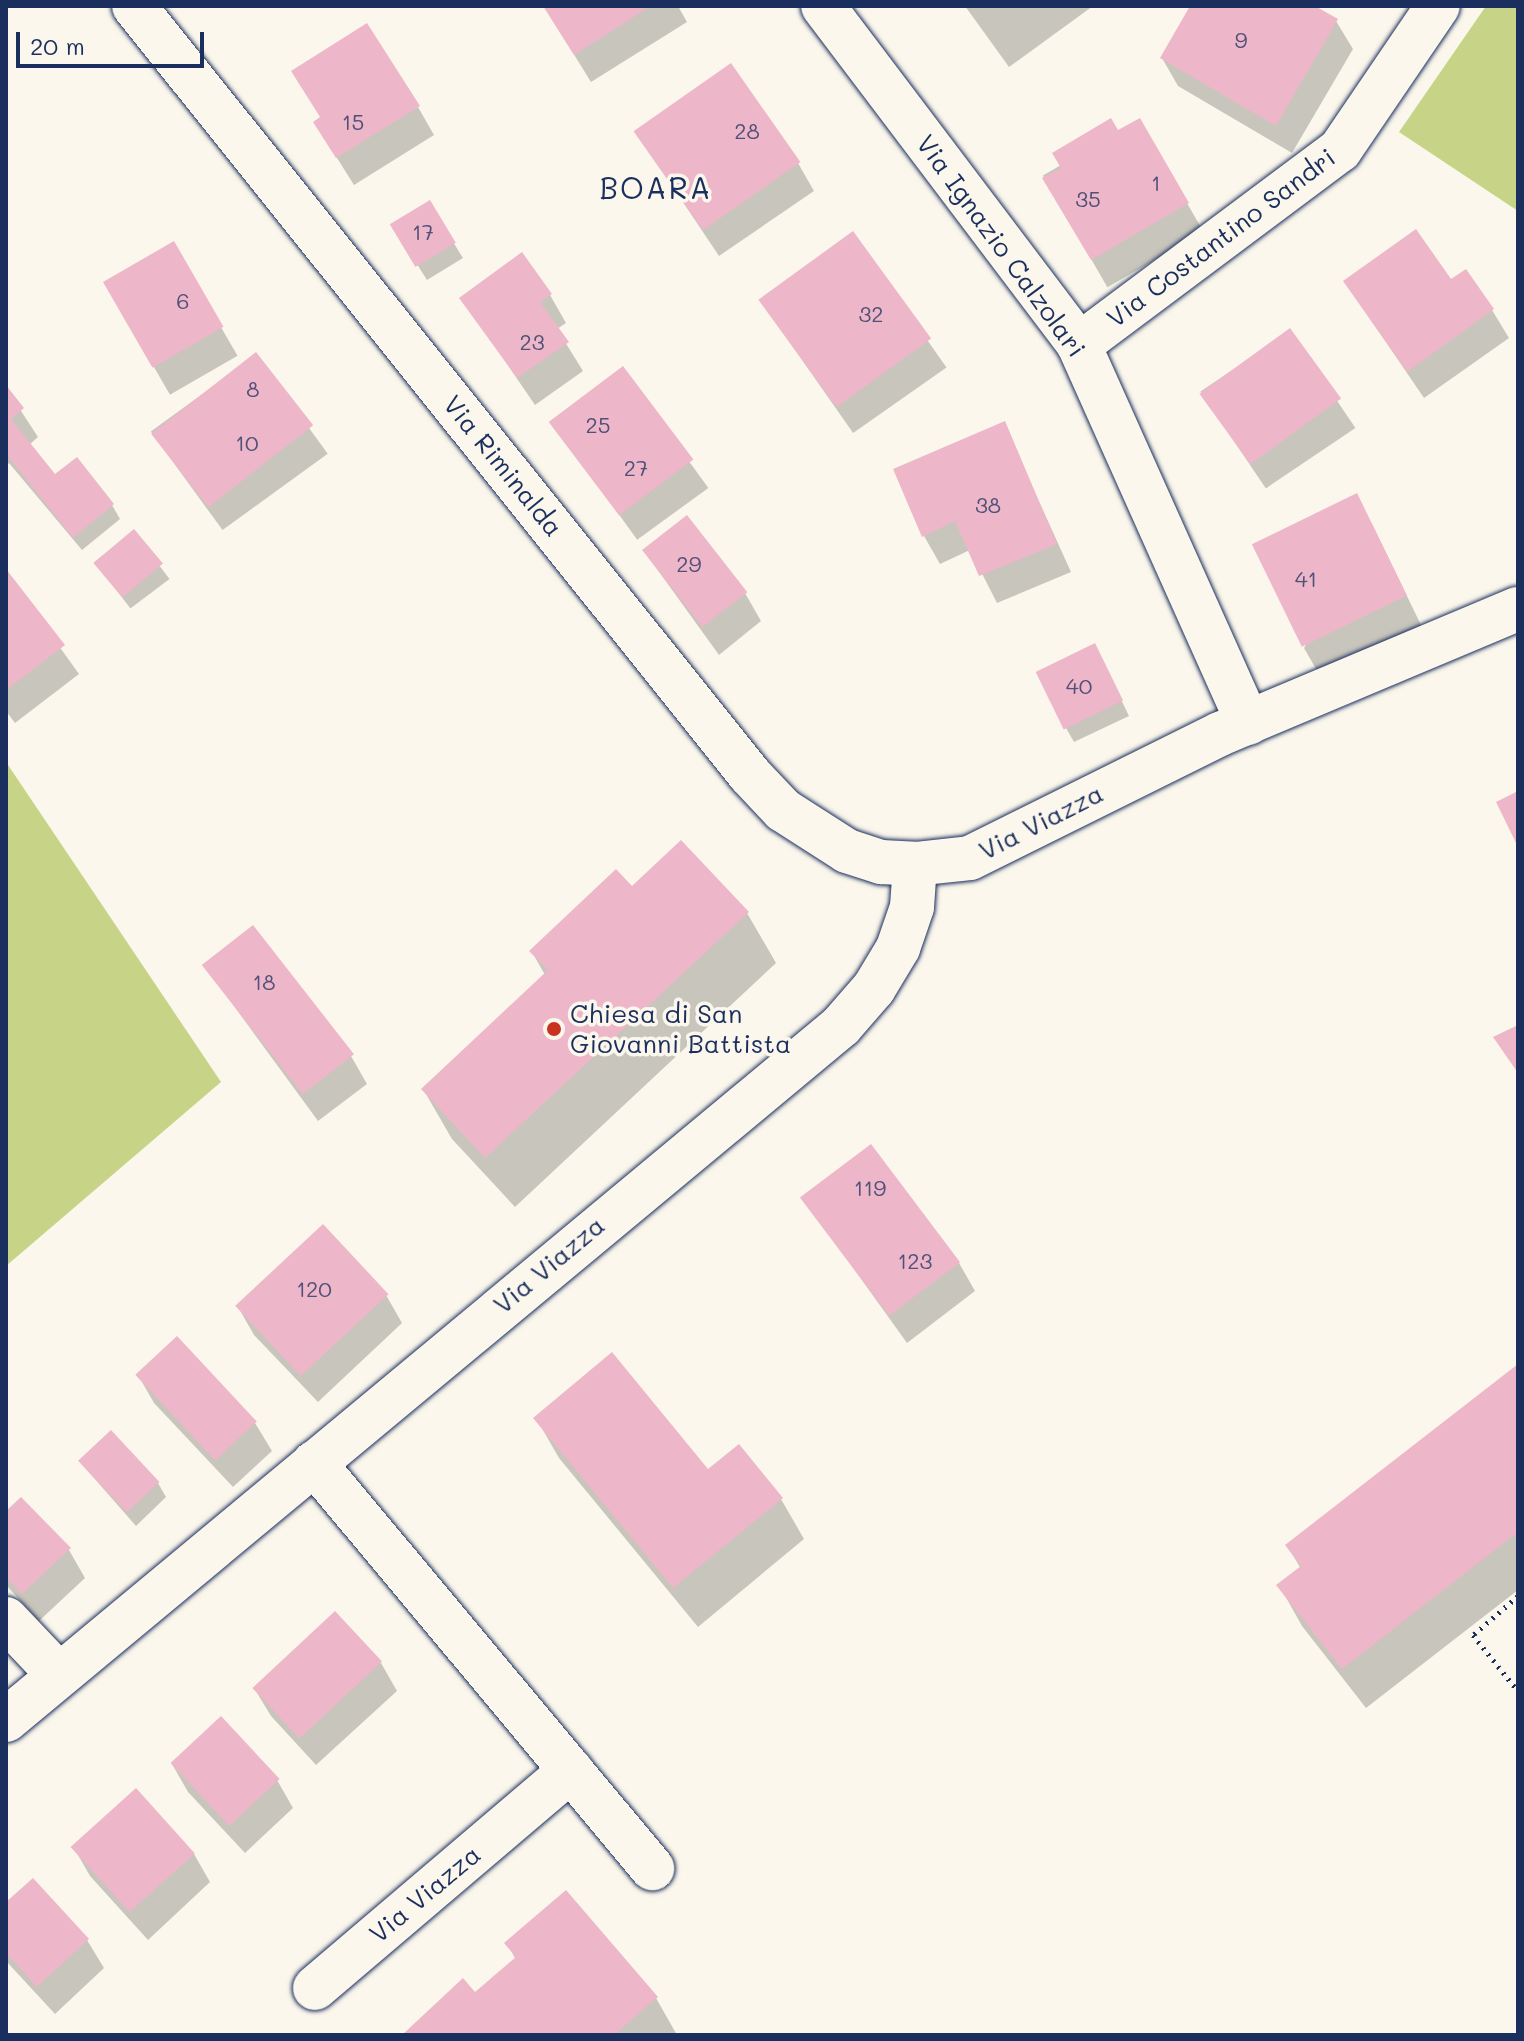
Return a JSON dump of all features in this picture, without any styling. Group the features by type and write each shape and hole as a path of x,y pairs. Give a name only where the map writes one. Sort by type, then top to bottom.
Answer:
{"street":[{"name":"Via Riminalda","path":"134,6 750,775 783,810 847,851 881,862 915,864"},
{"name":"Via Ignazio Calzolari","path":"823,6 1079,345 1248,723"},
{"name":"Via Costantino Sandri","path":"1079,345 1340,150 1438,6"},
{"name":"Via Viazza","path":"6,1720 841,1026 898,948 912,907 915,864 970,858 1015,840 1152,765 1518,609"},
{"path":"314,1463 652,1868"},
{"path":"6,1619 59,1675"},
{"name":"Via Viazza","path":"315,1988 571,1770"}],"path":[{"path":"1518,1596 1473,1635 1518,1691"}],"green space":[{"path":"1486,6 1518,6 1518,211 1399,132"},
{"path":"6,762 221,1082 6,1266"}],"building":[{"path":"543,6 651,6 574,55"},
{"path":"1190,6 1315,6 1338,19 1276,126 1160,58"},
{"path":"367,23 420,106 336,158 313,122 320,117 291,71"},
{"path":"731,63 800,162 703,230 634,131"},
{"path":"1111,118 1118,130 1140,118 1189,203 1091,260 1042,178 1061,168 1052,153"},
{"path":"430,200 456,243 415,267 390,224"},
{"path":"1416,229 1451,279 1466,269 1494,309 1407,372 1343,281"},
{"path":"853,231 931,339 837,407 758,300"},
{"path":"174,241 224,327 152,368 103,282"},
{"path":"522,252 552,294 540,302 569,342 517,378 459,298"},
{"path":"1290,328 1341,398 1251,464 1199,394"},
{"path":"256,352 313,425 208,507 151,434"},
{"path":"623,366 693,459 619,515 549,422"},
{"path":"6,385 24,408 11,419 55,474 77,457 114,504 73,538 6,454"},
{"path":"1005,421 1057,544 979,576 955,521 922,537 893,469"},
{"path":"1357,493 1407,595 1302,647 1252,544"},
{"path":"687,515 747,592 702,627 642,550"},
{"path":"134,529 163,563 122,598 93,563"},
{"path":"6,569 65,645 6,690"},
{"path":"1095,643 1123,701 1064,729 1036,672"},
{"path":"1518,791 1518,847 1496,802"},
{"name":"Chiesa di San Giovanni Battista","path":"681,840 749,912 485,1158 421,1089 548,970 529,951 616,869 632,886"},
{"path":"253,925 354,1054 303,1094 202,965"},
{"path":"1518,1025 1518,1073 1493,1037"},
{"path":"871,1144 960,1262 889,1316 800,1198"},
{"path":"323,1224 388,1294 301,1376 235,1306"},
{"path":"177,1336 257,1422 215,1460 135,1375"},
{"path":"612,1352 708,1469 739,1444 783,1498 673,1588 533,1418"},
{"path":"1518,1364 1518,1532 1342,1669 1276,1585 1301,1566 1285,1545"},
{"path":"111,1430 159,1482 127,1513 78,1461"},
{"path":"21,1497 71,1548 22,1594 6,1577 6,1511"},
{"path":"335,1611 382,1661 299,1739 252,1688"},
{"path":"221,1716 280,1779 229,1826 171,1763"},
{"path":"136,1788 195,1853 129,1912 71,1847"},
{"path":"33,1878 89,1939 37,1987 6,1953 6,1902"},
{"path":"566,1890 658,1997 614,2035 402,2035 463,1978 475,1992 516,1957 504,1943"}],"place":[{"name":"Chiesa di San Giovanni Battista","path":"554,1029"}],"district":[{"name":"BOARA","path":"656,187"}]}
